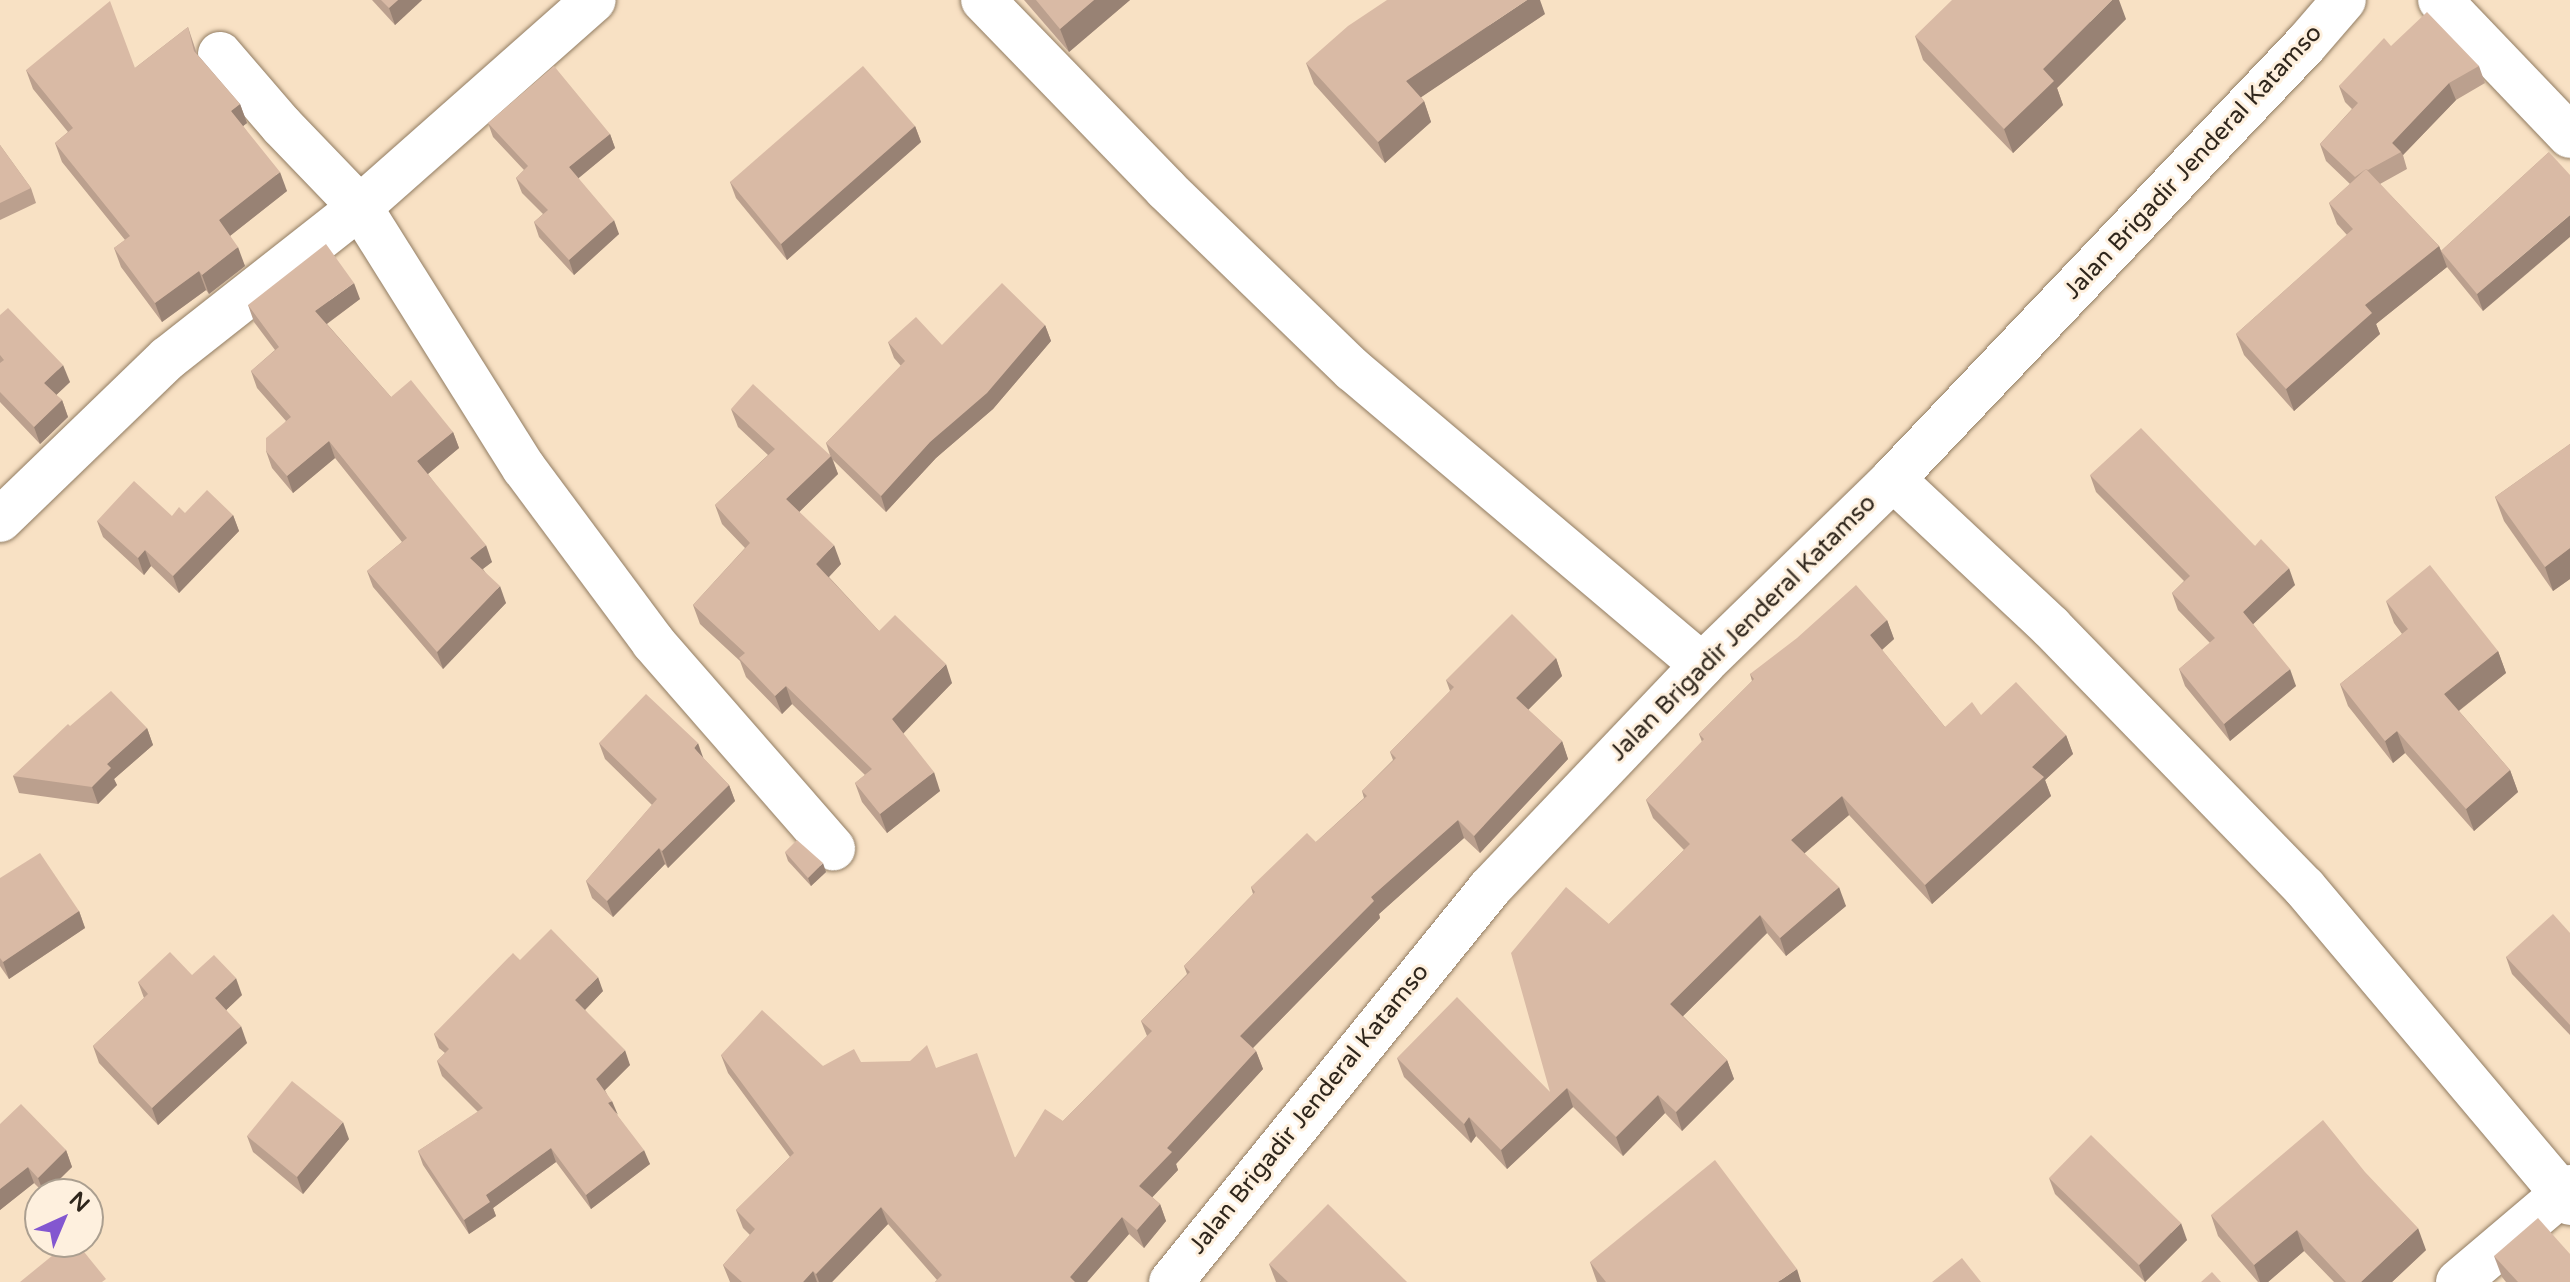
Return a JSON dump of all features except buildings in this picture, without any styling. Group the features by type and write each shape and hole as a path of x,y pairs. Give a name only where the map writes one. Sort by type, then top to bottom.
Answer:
{"street":[{"path":"0,520 168,358 360,207 594,0"},
{"path":"983,0 1166,189 1353,370 1702,665"},
{"name":"Jalan Brigadir Jenderal Katamso","path":"1171,1282 1490,888 1702,665 1893,479 2306,44 2344,0"},
{"path":"2440,0 2570,136"},
{"path":"220,54 282,126 360,207 524,468 653,642 833,848"},
{"path":"1893,479 2051,627 2304,887 2568,1195 2458,1282"}]}
